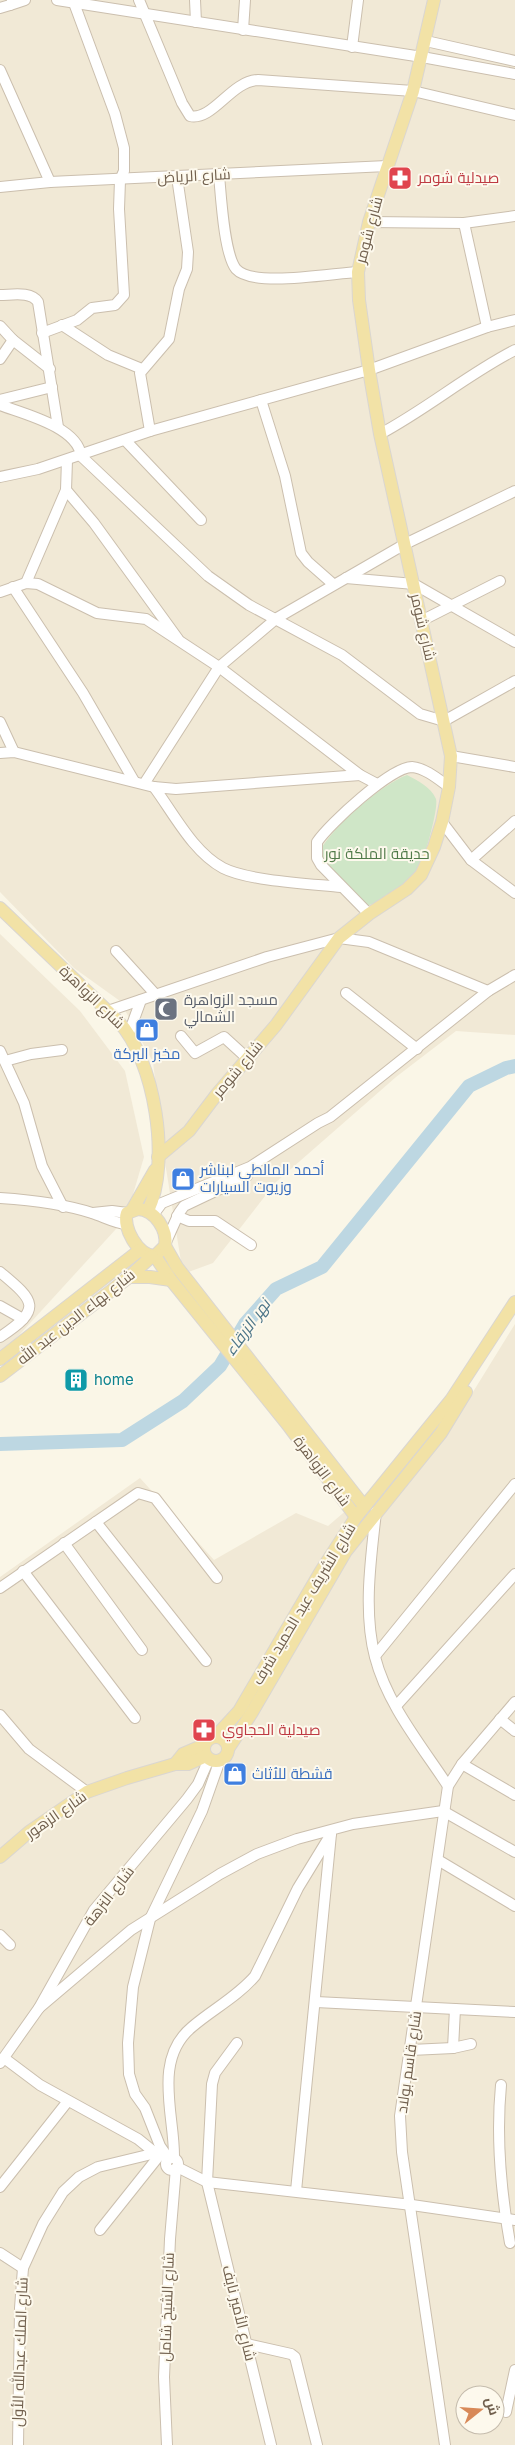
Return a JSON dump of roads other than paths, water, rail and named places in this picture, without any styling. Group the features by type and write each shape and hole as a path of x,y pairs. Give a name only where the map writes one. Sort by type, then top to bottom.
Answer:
{"main road":[{"name":"شارع شومر","path":"158,1161 189,1131 276,1024 339,938 369,914 415,882 434,847 442,822 449,787 452,756 380,434 359,300 358,272 369,222 413,91 434,0"},
{"name":"شارع الزواهرة","path":"0,908 129,1033 143,1063 152,1100 158,1161 151,1213"},
{"path":"128,1215 158,1161"},
{"path":"128,1215 143,1209 151,1213 163,1230 165,1244 177,1267 205,1312 291,1421"},
{"path":"128,1215 149,1254 171,1280 205,1312"},
{"path":"149,1254 165,1244"},
{"name":"شارع بهاء الدين عبد الله","path":"0,1376 129,1277 149,1254"},
{"name":"شارع بهاء الدين عبد الله","path":"2,1353 149,1254"},
{"path":"129,1277 171,1280"},
{"name":"شارع الشريف عبد الحميد شرف","path":"515,1302 451,1400 437,1429 374,1494 360,1512 321,1571 247,1698 215,1737 208,1739 210,1755 226,1756 228,1748 251,1714 346,1551 437,1429 515,1313"},
{"name":"شارع الزواهرة","path":"291,1421 354,1496 360,1512"},
{"name":"شارع الزواهرة","path":"291,1421 360,1512"},
{"path":"354,1496 374,1494"},
{"path":"346,1551 347,1540 363,1516 360,1512"},
{"path":"215,1737 222,1739 228,1748"},
{"name":"شارع الزهور","path":"0,1857 29,1832 87,1792 175,1764 188,1764 210,1755"}],"street":[{"path":"5,6 25,0"},
{"path":"57,0 422,57 515,74"},
{"path":"139,0 147,15 182,104 190,116 202,115 241,84 250,80 413,91 515,115"},
{"path":"195,0 196,22"},
{"path":"243,30 244,0"},
{"path":"352,47 358,0"},
{"path":"42,332 77,320 92,308 115,305 124,295 120,245 120,180 125,160 122,137 74,4"},
{"path":"426,41 515,62"},
{"path":"0,70 50,182"},
{"name":"شارع الرياض","path":"0,187 50,182 388,166"},
{"path":"219,174 228,250 236,269 242,274 270,278 358,272"},
{"path":"150,431 140,377 142,369 169,339 179,290 187,269 188,252 177,177"},
{"path":"369,222 464,223 515,216"},
{"path":"464,223 487,327"},
{"path":"0,295 26,295 36,299 39,306 42,332 50,369 58,427"},
{"path":"0,477 38,469 81,456 150,431 369,370 487,327 515,320"},
{"path":"62,325 108,355 142,369"},
{"path":"0,326 13,340 50,369"},
{"path":"0,359 13,340"},
{"path":"380,434 482,367 515,350"},
{"path":"0,400 52,387"},
{"path":"261,400 283,469 301,553 308,562 333,584"},
{"path":"0,405 58,427 76,443 81,456 192,563 249,605 277,618 342,655 420,714 444,721 515,681"},
{"path":"125,440 201,520"},
{"path":"26,584 66,490 67,460"},
{"path":"66,490 99,530 169,625 180,643"},
{"path":"139,782 219,667 277,618 405,544 515,491"},
{"path":"346,578 414,584 515,642"},
{"path":"421,621 500,581"},
{"path":"0,592 26,584 38,584 54,590 97,613 146,619 219,667 360,775 377,784"},
{"path":"13,587 139,782"},
{"path":"0,722 14,752"},
{"path":"0,753 14,752 154,787 176,789 360,775"},
{"path":"452,756 515,766"},
{"path":"369,914 318,861 317,842 377,784 400,769 412,767 424,771 449,787"},
{"path":"154,787 203,852 224,869 244,874 341,887"},
{"path":"471,860 515,821"},
{"path":"442,822 471,860 515,893"},
{"path":"108,1012 267,957 339,938 369,942 488,991"},
{"path":"116,951 156,995"},
{"path":"151,1213 162,1203 250,1167 318,1122 330,1117 488,991 515,975"},
{"path":"346,993 417,1049"},
{"path":"129,1033 141,1000"},
{"path":"181,1036 195,1053 224,1037 247,1058"},
{"path":"5,1061 31,1054 62,1050"},
{"path":"0,1051 24,1102 42,1166 63,1207"},
{"path":"165,1244 177,1216 184,1206 193,1200 236,1182 281,1156 323,1128 330,1117"},
{"path":"0,1198 23,1199 92,1213 115,1211 128,1215"},
{"path":"177,1216 189,1221 215,1221 251,1245"},
{"path":"0,1272 29,1298 29,1310 23,1320 0,1337"},
{"path":"0,1306 23,1320"},
{"path":"375,1656 515,1484"},
{"path":"0,1588 138,1493 155,1498 217,1578"},
{"path":"377,1510 369,1603 375,1656 396,1706 448,1786"},
{"path":"96,1522 206,1661"},
{"path":"360,1531 373,1540"},
{"path":"64,1543 142,1650"},
{"path":"23,1571 135,1718"},
{"path":"396,1706 515,1574"},
{"name":"شارع قاسم بولاد","path":"445,2445 412,2206 402,2152 400,2116 448,1786 462,1764 515,1702"},
{"path":"0,1715 30,1749 87,1792"},
{"path":"500,1719 515,1730"},
{"path":"168,2161 145,2108 135,2094 129,2074 128,2044 133,1987 150,1919 202,1810 210,1755"},
{"name":"شارع النزهة","path":"2,2060 40,2008 94,1910 188,1799 198,1784 210,1755"},
{"path":"462,1764 515,1795"},
{"path":"40,2008 124,1935 200,1886 257,1854 297,1839 443,1811 515,1852"},
{"path":"296,2192 332,1831"},
{"name":"شارع الشيخ شامل","path":"167,2445 165,2369 170,2239 168,2080 171,2062 178,2044 190,2028 244,1989 255,1976 298,1888 332,1831"},
{"path":"438,1860 515,1906"},
{"path":"0,1935 10,1945"},
{"path":"316,2002 416,2005 515,2012"},
{"path":"453,2048 456,2009"},
{"name":"شارع الأمير نايف","path":"238,2042 215,2073 212,2084 207,2182 271,2445"},
{"path":"411,2050 453,2048 471,2044"},
{"path":"2,2060 40,2085 138,2139 168,2161 207,2182 412,2206 510,2220"},
{"path":"501,2085 498,2121 510,2220 510,2243"},
{"path":"0,2187 68,2101"},
{"path":"100,2230 168,2161"},
{"name":"شارع الملك عبدالله الأول","path":"18,2445 20,2308 23,2268 43,2224 63,2192 79,2177 98,2167 168,2161"},
{"path":"0,2253 23,2268"},
{"path":"247,2344 291,2354 295,2357 317,2445"},
{"path":"506,2412 515,2370"}],"waterway":[{"name":"نهر الزرقاء","path":"0,1444 122,1440 183,1401 220,1366 245,1324 276,1289 322,1267 469,1086 506,1068 515,1066"}],"place":[{"name":"صيدلية شومر","path":"400,178"},
{"name":"مسجد الزواهرة الشمالي","path":"166,1009"},
{"name":"مخبز البركة","path":"147,1030"},
{"name":"أحمد المالطي لبناشر وزيوت السيارات","path":"183,1179"},
{"name":"home","path":"76,1380"},
{"name":"صيدلية الحجاوي","path":"204,1730"},
{"name":"قشطة للأثاث","path":"235,1774"}],"park label":[{"name":"حديقة الملكة نور","path":"377,854"}]}
